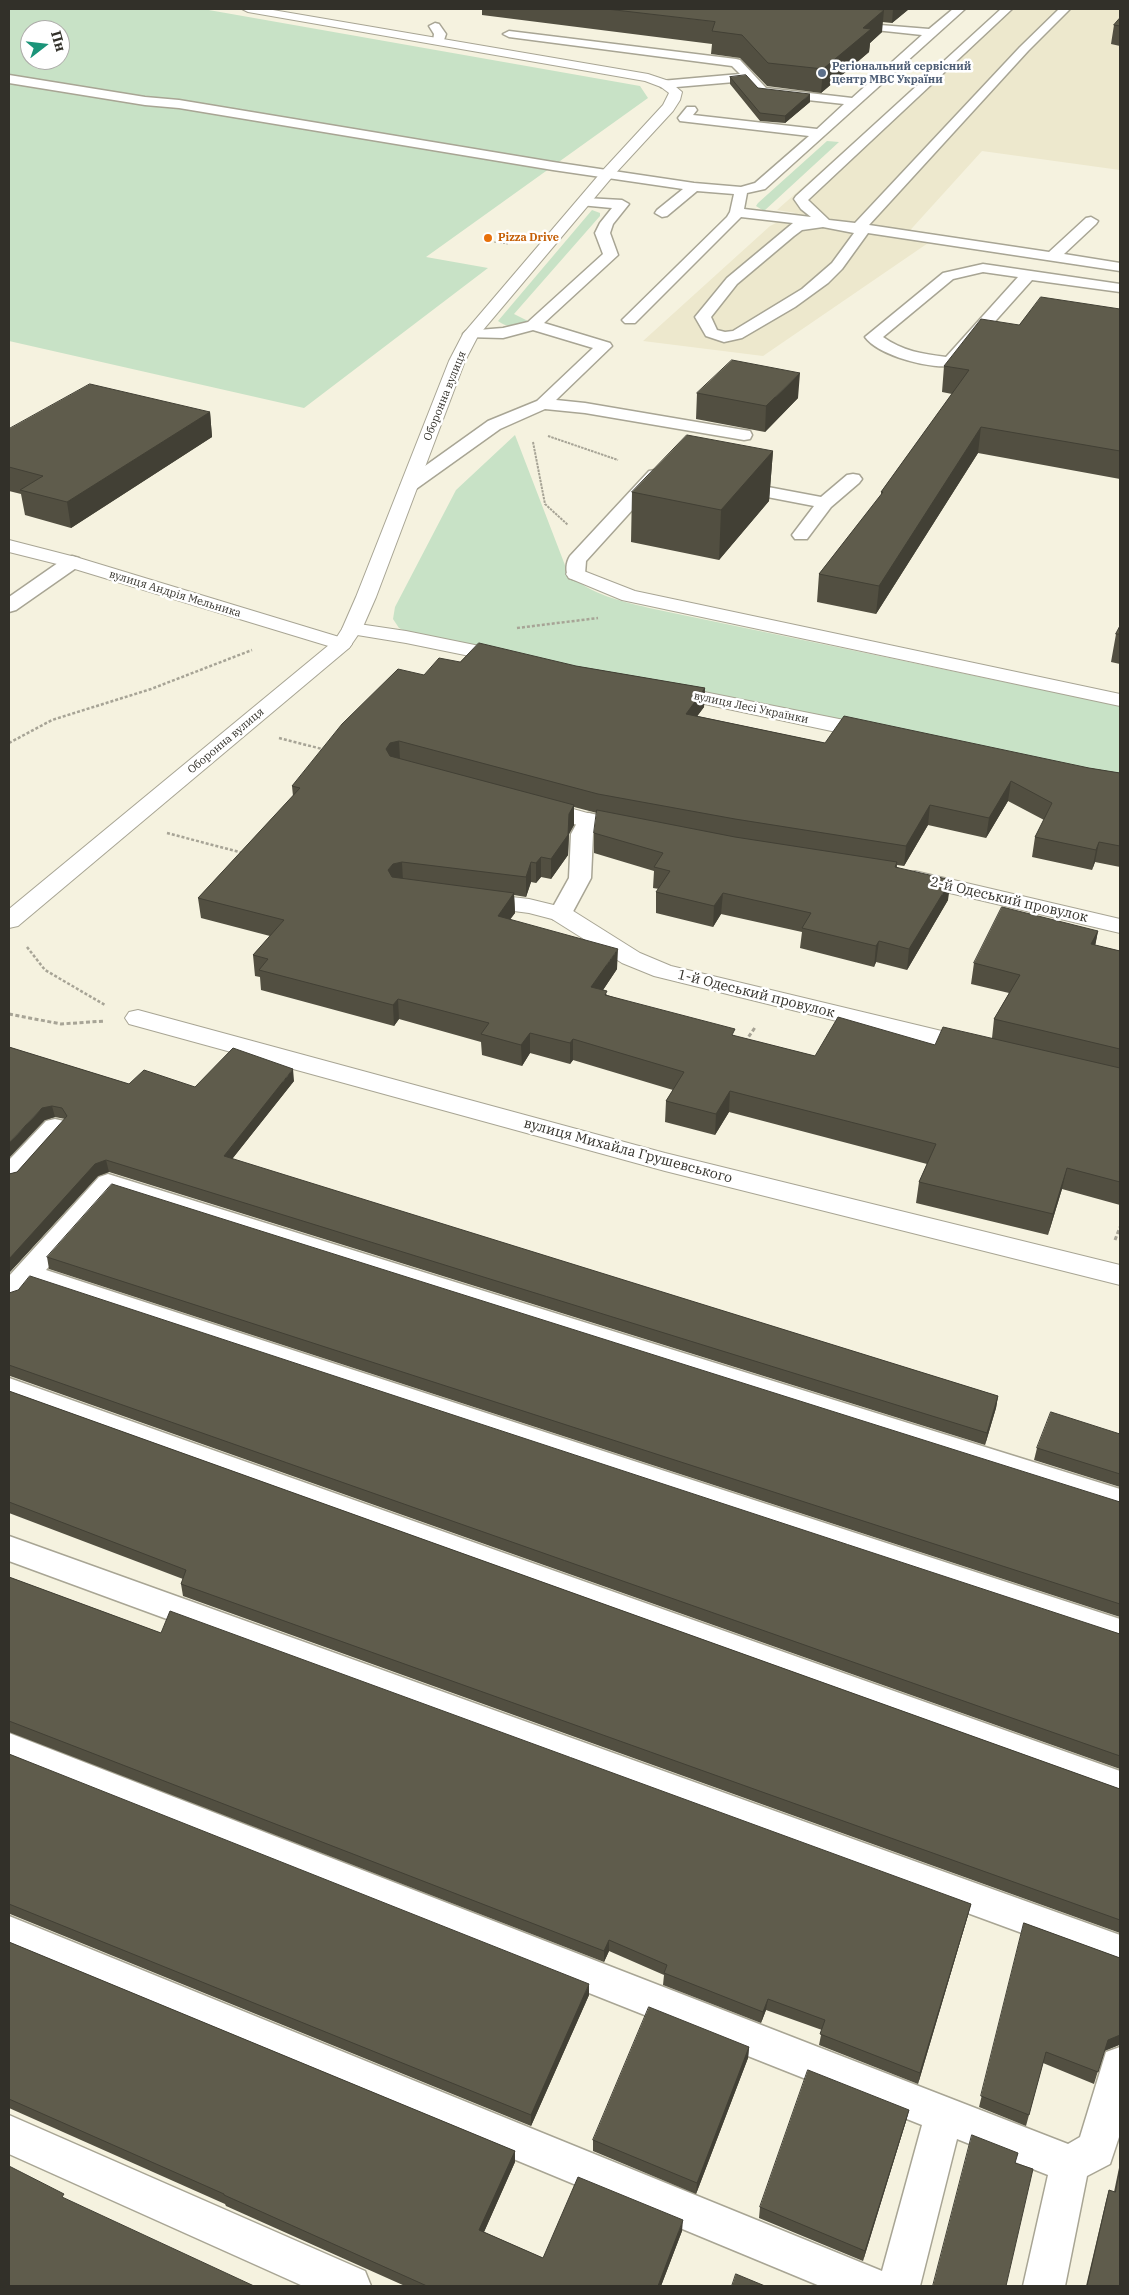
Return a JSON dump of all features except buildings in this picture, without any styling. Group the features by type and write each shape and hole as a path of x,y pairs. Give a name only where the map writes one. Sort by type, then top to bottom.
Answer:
{"street":[{"path":"248,9 648,78 665,84"},
{"name":"Оборонна вулиця","path":"9,921 347,636 410,485 456,360 471,334 608,173 674,100 676,92 665,84"},
{"name":"вулиця Андрія Мельника","path":"9,546 72,562 300,632 347,636"},
{"path":"576,574 629,596 1120,700"},
{"path":"347,636 406,637 528,662"},
{"name":"вулиця Лесі Українки","path":"653,688 892,737"},
{"path":"513,800 589,820 656,833"},
{"name":"2-й Одеський провулок","path":"893,873 1120,926"},
{"name":"1-й Одеський провулок","path":"451,897 529,906 561,914 646,965 688,978 995,1052"},
{"name":"вулиця Михайла Грушевського","path":"138,1018 665,1162 1120,1275"}],"lane":[{"path":"9,79 145,101 179,104 694,187 741,190 760,186 959,9"},
{"path":"824,223 818,214 803,204 801,199 973,43 1007,9"},
{"path":"858,228 1024,49 1065,9"},
{"path":"839,23 931,33"},
{"path":"435,26 440,34 439,41"},
{"path":"509,34 736,63 762,91 855,102"},
{"path":"973,43 990,45"},
{"path":"1007,47 1024,49"},
{"path":"665,84 749,77"},
{"path":"690,110 684,118 821,133"},
{"path":"662,213 694,187"},
{"path":"630,320 732,220 737,212 741,190"},
{"path":"471,334 503,333 533,325 611,255 601,240 602,231 622,204 585,202"},
{"path":"737,212 1120,267"},
{"path":"1052,257 1091,221"},
{"path":"824,223 798,226 732,281 703,318 711,333 724,337 737,335 827,278 850,253 861,233 858,228"},
{"path":"1028,275 950,362 912,358 888,349 873,337 948,276 983,268 1120,288"},
{"path":"410,485 494,425 542,404 604,346 533,325"},
{"path":"542,404 585,408 744,435"},
{"path":"576,574 577,560 666,468"},
{"path":"801,535 825,503 853,479"},
{"path":"718,482 825,503"},
{"path":"9,606 72,562"},
{"path":"561,914 580,878 582,834 589,820"},
{"path":"9,1176 55,1127"},
{"path":"1120,1501 108,1183 17,1284 1120,1632"},
{"path":"9,1389 1120,1786"},
{"path":"9,1548 1120,1952"},
{"path":"9,1748 1070,2164"},
{"path":"9,1932 869,2286"},
{"path":"1044,2286 1070,2164 1096,2150 1120,2065"},
{"path":"899,2286 944,2114"},
{"path":"9,2134 350,2286"}],"path":[{"path":"494,425 530,430 618,460"},
{"path":"530,430 545,504 590,545"},
{"path":"509,630 606,617"},
{"path":"9,743 52,720 151,689 300,632"},
{"path":"270,736 335,753"},
{"path":"166,833 245,854"},
{"path":"25,944 45,970 104,1004 138,1018"},
{"path":"742,1048 774,999"},
{"path":"9,1014 61,1024 138,1018"}],"shaded area":[{"path":"1003,9 1120,9 1120,170 982,151 904,237 931,241 763,356 643,341 770,226 796,213 777,210"}],"green space":[{"path":"9,9 203,9 640,86 648,98 426,257 488,268 304,408 9,341"},
{"path":"827,141 839,142 764,211 756,206 758,203"},
{"path":"592,210 600,213 600,216 514,314 530,322 518,326 510,326 498,321"},
{"path":"515,435 568,573 586,587 608,597 631,604 1120,706 1120,778 411,634 399,628 393,619 395,607 456,490"}],"place":[{"name":"Регіональний сервісний центр МВС України","path":"822,73"},
{"name":"Pizza Drive","path":"488,238"}]}
